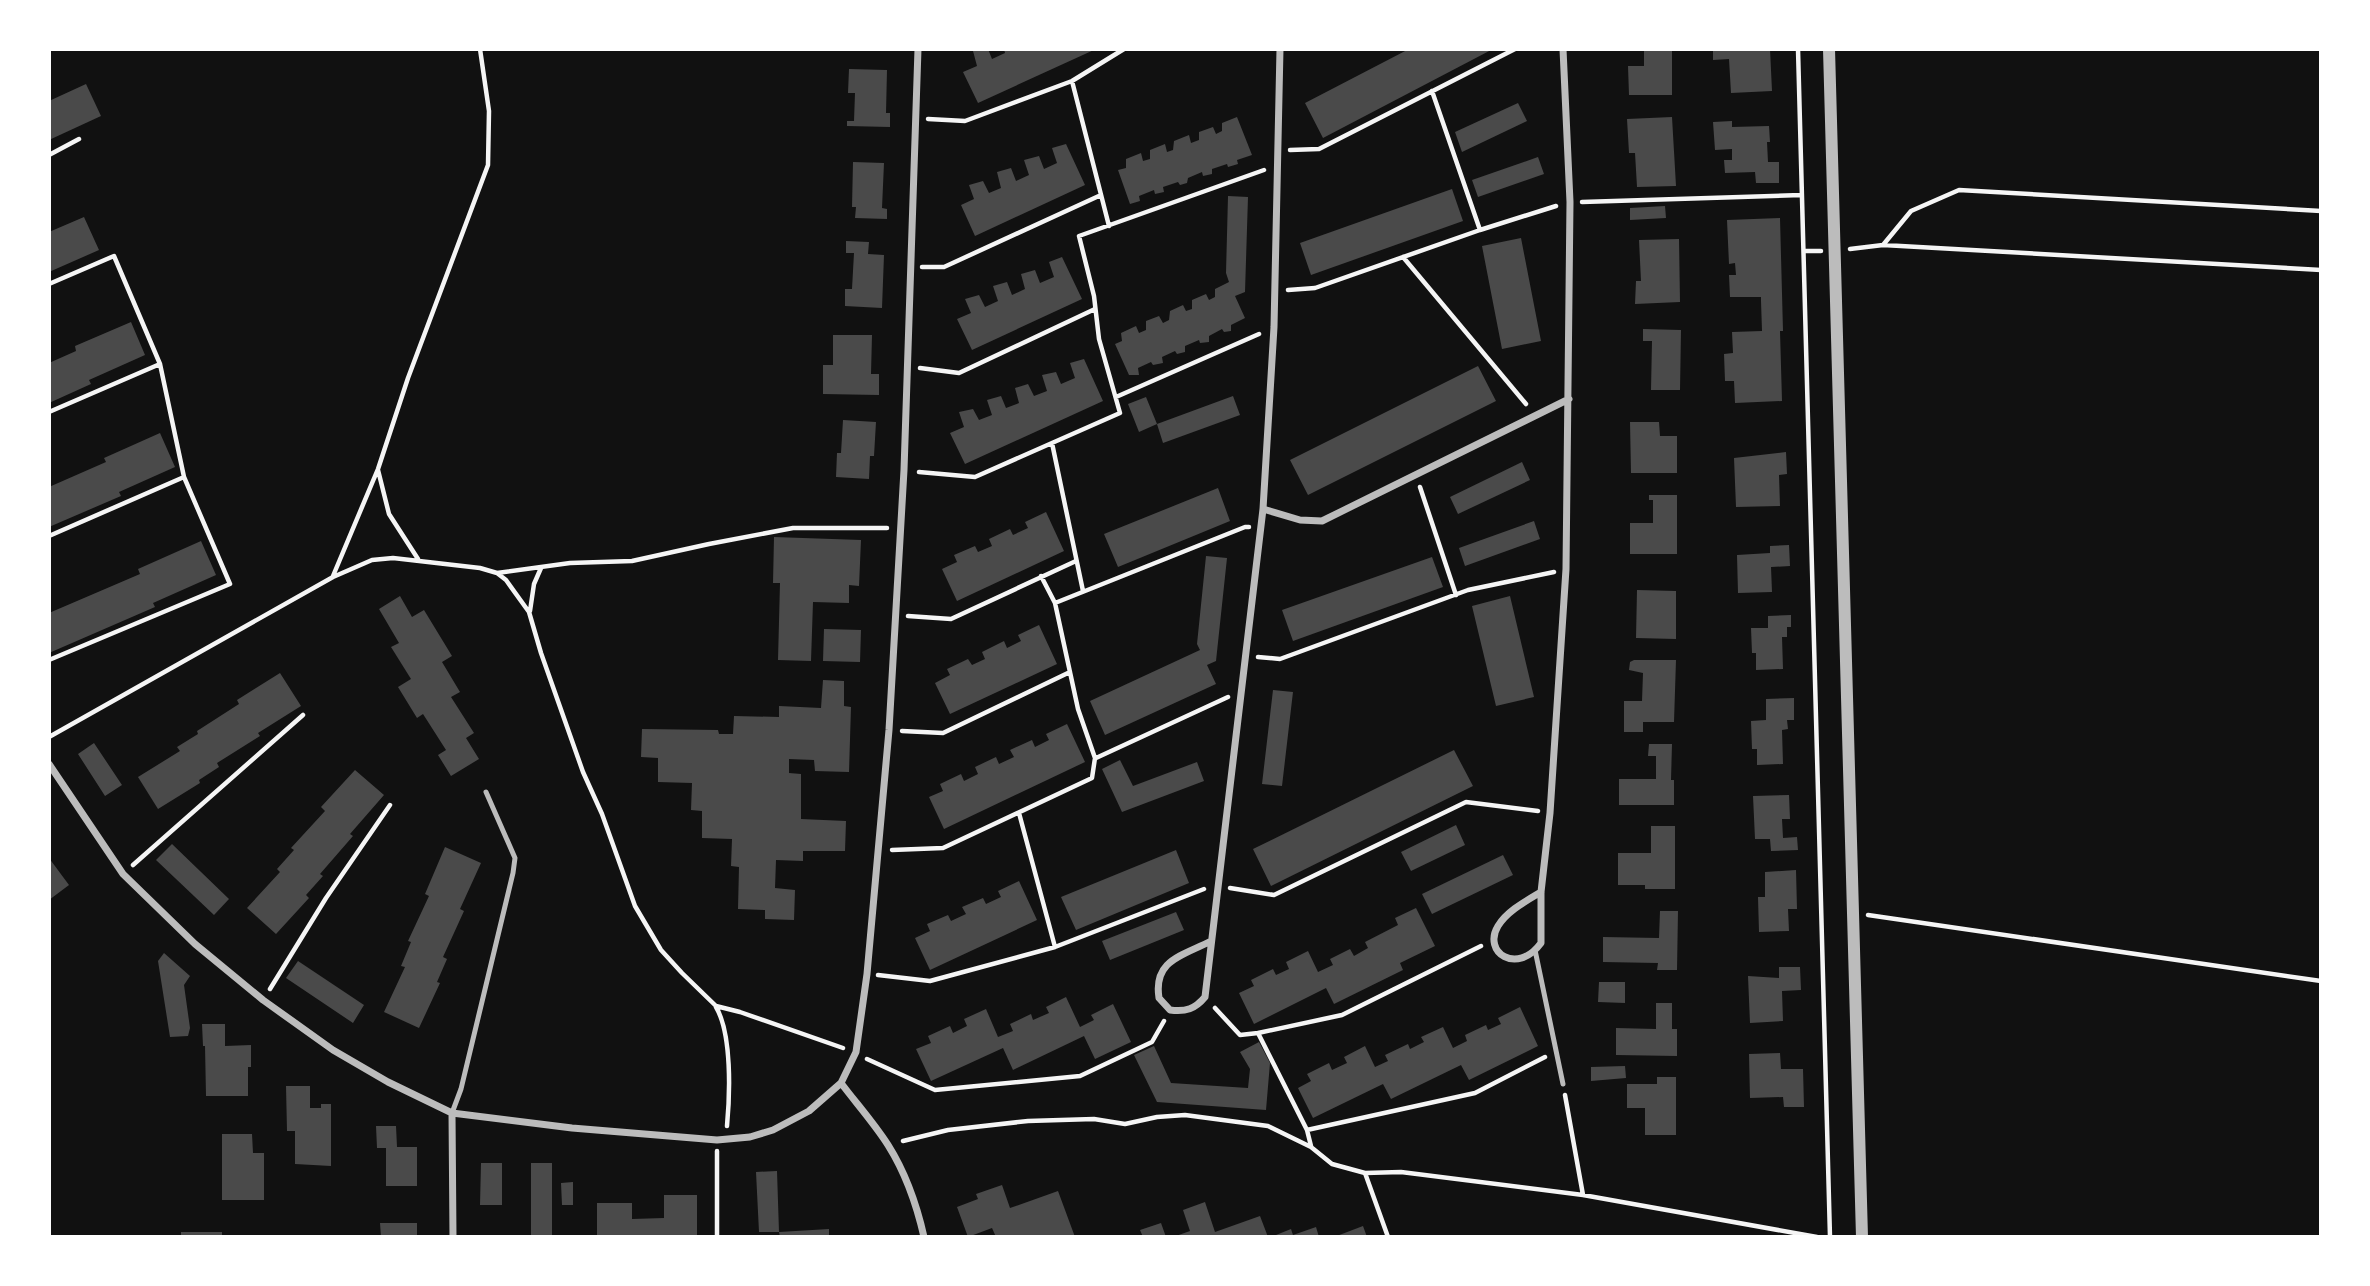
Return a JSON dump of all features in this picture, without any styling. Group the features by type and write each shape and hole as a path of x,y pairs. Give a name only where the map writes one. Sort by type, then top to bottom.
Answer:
{"street":[{"path":"49,764 123,874 195,944 263,1000 333,1050 388,1082 452,1113 572,1128 717,1140 750,1137 773,1130 809,1111 841,1083 856,1052 867,974 889,730 904,470 918,49"},
{"path":"1210,941 1165,966 1158,976 1159,998 1170,1010 1188,1010 1198,1005 1205,997 1247,656 1263,509 1274,327 1280,49"},
{"path":"1541,892 1514,909 1498,926 1495,935 1500,955 1511,960 1526,957 1541,943 1541,892 1550,813 1566,569 1570,202 1563,49"},
{"path":"1829,49 1863,1237"},
{"path":"1263,509 1300,520 1322,521 1569,399"},
{"path":"841,1083 888,1145 905,1178 924,1237"},
{"path":"452,1113 453,1237"}],"lane":[{"path":"452,1113 461,1089 515,858 486,792"},
{"path":"1535,950 1563,1084"}],"path":[{"path":"333,577 378,469 408,378 488,165 488,111 480,49"},
{"path":"916,118 965,121 1072,81 1124,49"},
{"path":"904,470 975,477 1120,413 1099,339 1096,309 1079,236 1262,172 1279,156 1291,150 1319,149 1515,49"},
{"path":"1798,49 1830,1237"},
{"path":"1072,81 1109,226"},
{"path":"1432,91 1480,230"},
{"path":"49,155 79,139"},
{"path":"1883,244 1911,211 1959,190 2321,211"},
{"path":"912,267 944,267 1101,195"},
{"path":"1274,291 1315,288 1480,230 1570,202 1801,195"},
{"path":"1834,251 1883,244 2321,270"},
{"path":"49,284 114,256 160,364 184,477 230,584 49,660"},
{"path":"1403,257 1536,416"},
{"path":"909,367 959,373 1096,309"},
{"path":"1116,397 1274,327"},
{"path":"49,412 160,364"},
{"path":"1052,443 1083,591"},
{"path":"378,469 389,514 418,560"},
{"path":"1415,473 1456,595"},
{"path":"49,536 184,477"},
{"path":"1055,603 1245,527 1260,530"},
{"path":"497,573 570,563 632,561 793,528 900,528"},
{"path":"49,737 333,577 372,560 418,560 480,568 497,573 506,580 530,612 541,653 583,772 602,814 635,906 661,950 716,1006 721,1015 730,1070 727,1139"},
{"path":"895,615 951,619 1076,561"},
{"path":"530,612 534,584 541,568"},
{"path":"1247,656 1280,659 1468,590 1566,569"},
{"path":"878,850 943,848 1092,778 1095,758 1078,709 1055,603 1041,576"},
{"path":"889,730 943,733 1070,672"},
{"path":"1095,758 1228,697 1242,696"},
{"path":"123,874 303,715"},
{"path":"867,974 930,981 1055,947 1203,889 1217,887 1274,895 1466,802 1550,813"},
{"path":"263,1000 326,898 390,805"},
{"path":"1019,813 1055,947"},
{"path":"1821,877 1828,880"},
{"path":"1853,913 2321,981"},
{"path":"1205,997 1240,1035 1258,1033 1342,1015 1480,946 1496,945"},
{"path":"716,1006 856,1052 874,1063 935,1090 1080,1076 1152,1042 1170,1010"},
{"path":"1258,1033 1307,1130 1311,1147"},
{"path":"1307,1130 1475,1093 1557,1051"},
{"path":"1563,1084 1583,1195"},
{"path":"888,1145 948,1130 984,1125 1071,1118 1125,1124 1185,1115 1268,1126 1311,1147 1332,1164 1365,1173 1401,1172 1583,1195 1817,1237"},
{"path":"717,1140 717,1237"},
{"path":"1365,1173 1388,1237"}],"building":[{"path":"988,49 992,59 1005,53 1004,49 1096,49 978,103 963,72 977,66 973,51"},
{"path":"1409,49 1493,49 1323,138 1305,103"},
{"path":"1644,49 1672,49 1672,95 1629,95 1628,66 1644,66"},
{"path":"1713,49 1770,49 1772,91 1731,93 1729,59 1713,60"},
{"path":"849,69 887,70 886,113 890,113 890,127 847,126 847,121 854,121 855,93 848,93"},
{"path":"86,84 101,116 49,140 49,101"},
{"path":"1518,103 1527,121 1462,152 1455,132"},
{"path":"1237,117 1252,155 1237,160 1238,164 1212,169 1212,174 1203,176 1202,172 1188,178 1187,183 1180,185 1178,182 1163,187 1164,192 1155,194 1154,190 1139,196 1140,201 1130,204 1118,170 1126,168 1126,159 1141,153 1143,161 1150,159 1150,150 1165,144 1167,152 1173,150 1174,141 1189,135 1191,143 1199,140 1199,132 1213,127 1216,134 1222,131 1222,123"},
{"path":"1672,117 1676,186 1637,187 1635,153 1629,153 1627,119"},
{"path":"1732,121 1732,127 1769,126 1768,162 1779,162 1779,183 1756,183 1755,172 1725,173 1724,160 1732,160 1732,149 1715,150 1713,122"},
{"path":"1066,144 1085,185 975,236 961,205 974,199 969,185 983,181 989,193 1001,188 997,172 1011,168 1016,181 1029,175 1024,160 1039,156 1044,169 1057,163 1052,148"},
{"path":"1538,157 1544,174 1478,197 1472,180"},
{"path":"853,162 884,163 882,208 887,209 887,219 855,218 856,207 852,207"},
{"path":"1452,189 1463,221 1311,275 1300,243"},
{"path":"1228,196 1248,197 1245,292 1235,296 1245,318 1231,325 1231,331 1224,332 1222,329 1209,336 1209,342 1200,343 1199,340 1185,346 1185,352 1177,354 1175,351 1162,357 1163,363 1153,365 1151,362 1138,368 1139,375 1129,375 1115,344 1122,341 1121,333 1136,326 1139,333 1146,330 1146,321 1159,316 1163,323 1169,320 1170,311 1183,305 1186,311 1192,309 1192,300 1206,294 1209,300 1215,297 1215,289 1229,282 1226,273"},
{"path":"1665,206 1666,218 1630,220 1630,208"},
{"path":"84,217 99,250 49,272 49,232"},
{"path":"1780,218 1782,401 1735,403 1734,381 1725,381 1724,354 1733,353 1732,332 1762,331 1761,297 1730,297 1729,275 1736,275 1735,263 1729,264 1727,220"},
{"path":"1521,238 1541,341 1502,349 1482,246"},
{"path":"1679,239 1680,302 1635,304 1636,281 1641,281 1639,240"},
{"path":"846,241 869,242 868,254 884,255 882,308 845,306 845,289 852,289 854,253 846,253"},
{"path":"1062,257 1082,299 972,350 957,319 971,313 965,299 979,295 985,307 998,301 993,286 1007,282 1012,295 1025,289 1021,274 1035,270 1040,283 1054,277 1049,262"},
{"path":"131,322 145,355 89,380 91,384 49,403 49,363 76,351 75,346"},
{"path":"1643,329 1681,330 1680,390 1651,390 1652,341 1643,341"},
{"path":"833,335 872,335 871,374 879,374 879,395 823,394 823,365 833,365"},
{"path":"1084,359 1103,401 965,464 950,433 964,427 959,412 973,409 979,420 992,415 987,400 1001,396 1006,408 1019,403 1015,388 1028,384 1034,396 1047,391 1042,375 1056,372 1061,384 1075,378 1070,363"},
{"path":"1478,366 1496,401 1308,495 1290,460"},
{"path":"1233,396 1240,415 1163,443 1157,424"},
{"path":"1146,397 1157,424 1139,432 1128,404"},
{"path":"843,420 876,422 874,456 870,456 869,479 836,477"},
{"path":"1630,422 1659,422 1660,436 1677,436 1677,473 1631,473"},
{"path":"160,433 175,467 119,492 121,496 49,527 49,487 106,462 104,458"},
{"path":"1786,452 1787,474 1779,475 1780,506 1736,507 1734,458"},
{"path":"1522,462 1530,480 1458,514 1450,497"},
{"path":"1218,488 1230,521 1118,567 1104,534"},
{"path":"1649,495 1677,495 1677,554 1630,554 1630,523 1653,523 1653,500 1649,500"},
{"path":"1046,512 1064,551 957,601 942,569 957,562 954,555 975,546 978,552 992,546 989,539 1010,529 1013,535 1028,528 1025,522"},
{"path":"1534,521 1540,539 1465,566 1459,548"},
{"path":"774,537 861,540 859,586 849,585 849,603 813,602 811,661 778,660 780,583 773,583"},
{"path":"201,541 216,575 153,603 155,607 49,653 49,613 140,574 138,569"},
{"path":"1789,545 1790,566 1771,567 1772,592 1738,593 1737,555 1770,553 1770,546"},
{"path":"1206,556 1227,558 1216,661 1207,665 1216,684 1105,735 1090,701 1200,650 1197,644"},
{"path":"1432,557 1443,587 1293,641 1282,610"},
{"path":"1637,590 1676,591 1676,639 1636,638"},
{"path":"400,596 412,617 424,610 452,656 442,662 460,692 451,697 474,733 466,738 479,759 451,776 438,755 446,750 423,714 417,718 398,687 411,679 391,647 399,643 379,609"},
{"path":"1510,596 1534,697 1496,706 1472,606"},
{"path":"1791,615 1791,627 1787,627 1787,637 1782,637 1783,669 1756,670 1751,628 1768,628 1768,616"},
{"path":"1039,625 1057,664 950,714 935,683 950,675 947,669 968,659 972,665 985,659 982,652 1004,641 1007,648 1021,641 1018,635"},
{"path":"824,629 861,630 860,662 823,661"},
{"path":"1676,660 1674,722 1643,722 1643,732 1624,732 1624,701 1642,701 1643,673 1629,670 1630,662"},
{"path":"280,673 301,706 217,763 219,767 199,780 200,783 158,809 138,777 180,751 177,747 198,734 197,731 239,704 237,700"},
{"path":"823,680 844,681 844,706 851,707 849,772 815,771 814,760 789,759 789,773 801,774 801,819 846,821 845,851 803,851 803,861 776,860 775,888 795,890 794,920 765,919 765,910 738,909 739,867 731,866 732,839 702,838 702,811 691,810 692,783 658,782 658,758 641,757 642,729 718,730 719,734 733,734 734,716 779,717 779,706 821,708"},
{"path":"1273,690 1293,692 1282,786 1262,784"},
{"path":"1794,698 1794,720 1787,720 1788,729 1782,730 1783,764 1757,765 1757,749 1752,749 1751,721 1766,720 1766,699"},
{"path":"1067,724 1085,762 944,829 929,797 943,791 940,784 961,774 964,781 978,774 975,767 996,757 999,764 1014,757 1010,750 1032,740 1035,747 1049,740 1046,734"},
{"path":"94,743 122,785 105,796 78,754"},
{"path":"1649,744 1672,744 1671,780 1674,780 1674,805 1619,805 1619,779 1656,779 1656,756 1648,756"},
{"path":"1454,750 1473,786 1271,886 1253,849"},
{"path":"1120,760 1133,786 1197,762 1204,781 1122,812 1102,769"},
{"path":"355,770 384,795 320,874 323,876 306,895 309,898 276,934 247,908 280,872 277,869 294,850 291,848 325,811 321,807"},
{"path":"1789,795 1790,819 1782,819 1783,838 1797,837 1798,850 1771,851 1770,839 1755,839 1753,796"},
{"path":"1456,825 1465,845 1411,871 1401,852"},
{"path":"1651,826 1675,826 1675,889 1645,889 1645,885 1618,885 1618,853 1651,853"},
{"path":"172,844 229,899 214,915 156,860"},
{"path":"445,847 481,863 460,909 464,911 443,957 447,959 437,982 440,983 419,1028 384,1012 405,967 401,966 411,942 408,941 429,896 425,894"},
{"path":"1176,850 1189,883 1076,930 1061,897"},
{"path":"1503,855 1513,875 1432,914 1422,894"},
{"path":"49,858 69,885 49,900"},
{"path":"1796,870 1797,909 1788,909 1789,931 1759,932 1758,897 1765,897 1765,872"},
{"path":"1019,881 1037,920 930,970 915,938 930,931 927,924 948,915 951,921 966,914 962,907 983,898 986,904 1001,897 998,891"},
{"path":"1416,908 1435,946 1400,963 1403,970 1334,1004 1326,988 1254,1024 1239,993 1254,986 1251,980 1273,969 1276,975 1289,969 1286,962 1308,951 1318,972 1333,965 1330,959 1350,949 1354,956 1368,948 1365,942 1398,925 1395,918"},
{"path":"1660,911 1678,911 1677,970 1657,970 1658,963 1603,962 1603,937 1659,938"},
{"path":"1176,912 1184,930 1110,960 1102,941"},
{"path":"164,953 190,976 184,985 190,1028 188,1036 170,1037 158,961"},
{"path":"298,961 364,1005 353,1023 286,978"},
{"path":"1779,967 1800,967 1801,990 1782,991 1783,1021 1750,1023 1748,976 1779,978"},
{"path":"1599,982 1625,982 1625,1003 1598,1002"},
{"path":"1066,997 1080,1027 1094,1020 1091,1015 1113,1004 1131,1042 1095,1059 1084,1036 1013,1070 1003,1048 931,1081 916,1049 931,1043 928,1036 950,1026 953,1033 967,1026 964,1019 986,1009 998,1037 1013,1031 1010,1024 1031,1014 1033,1020 1049,1013 1046,1007"},
{"path":"1656,1003 1672,1003 1672,1029 1677,1029 1677,1056 1616,1055 1616,1028 1656,1029"},
{"path":"1520,1007 1538,1046 1469,1080 1461,1065 1391,1099 1383,1084 1313,1118 1298,1088 1311,1081 1307,1074 1329,1063 1332,1070 1347,1063 1344,1057 1365,1046 1375,1067 1388,1061 1385,1055 1408,1044 1410,1049 1424,1042 1421,1037 1443,1027 1453,1048 1467,1041 1465,1035 1486,1025 1488,1030 1501,1024 1498,1018"},
{"path":"202,1024 225,1024 225,1046 251,1045 248,1096 206,1096"},
{"path":"1259,1042 1270,1063 1266,1110 1157,1102 1134,1055 1154,1046 1171,1083 1248,1088 1250,1069 1240,1052"},
{"path":"1780,1053 1781,1069 1803,1069 1804,1107 1784,1107 1783,1097 1750,1098 1749,1054"},
{"path":"1625,1066 1626,1078 1591,1081 1591,1067"},
{"path":"1657,1077 1676,1077 1676,1135 1645,1135 1645,1108 1627,1108 1627,1084 1657,1084"},
{"path":"286,1086 310,1086 310,1108 331,1104 331,1166 295,1164 295,1131 287,1131"},
{"path":"376,1126 396,1126 397,1147 417,1147 417,1186 386,1186 386,1148 377,1148"},
{"path":"222,1134 252,1134 253,1153 264,1153 264,1200 222,1200"},
{"path":"481,1163 502,1163 502,1205 480,1205"},
{"path":"531,1163 552,1163 552,1237 531,1237"},
{"path":"777,1171 779,1232 759,1232 756,1172"},
{"path":"573,1182 573,1205 562,1205 561,1183"},
{"path":"1002,1185 1010,1208 1058,1191 1075,1237 996,1237 992,1228 968,1237 957,1207 978,1199 976,1194"},
{"path":"664,1195 697,1195 697,1237 597,1237 597,1203 632,1203 632,1219 664,1218"},
{"path":"1205,1202 1215,1232 1260,1216 1268,1237 1173,1237 1190,1231 1183,1210"},
{"path":"380,1223 417,1223 417,1237 381,1237"},
{"path":"1161,1223 1166,1237 1143,1237 1140,1230"},
{"path":"1363,1226 1367,1237 1334,1237"},
{"path":"1316,1227 1319,1237 1271,1237 1291,1229 1293,1235"},
{"path":"829,1229 829,1237 780,1237 779,1232"},
{"path":"181,1232 222,1232 222,1237 181,1237"}]}
